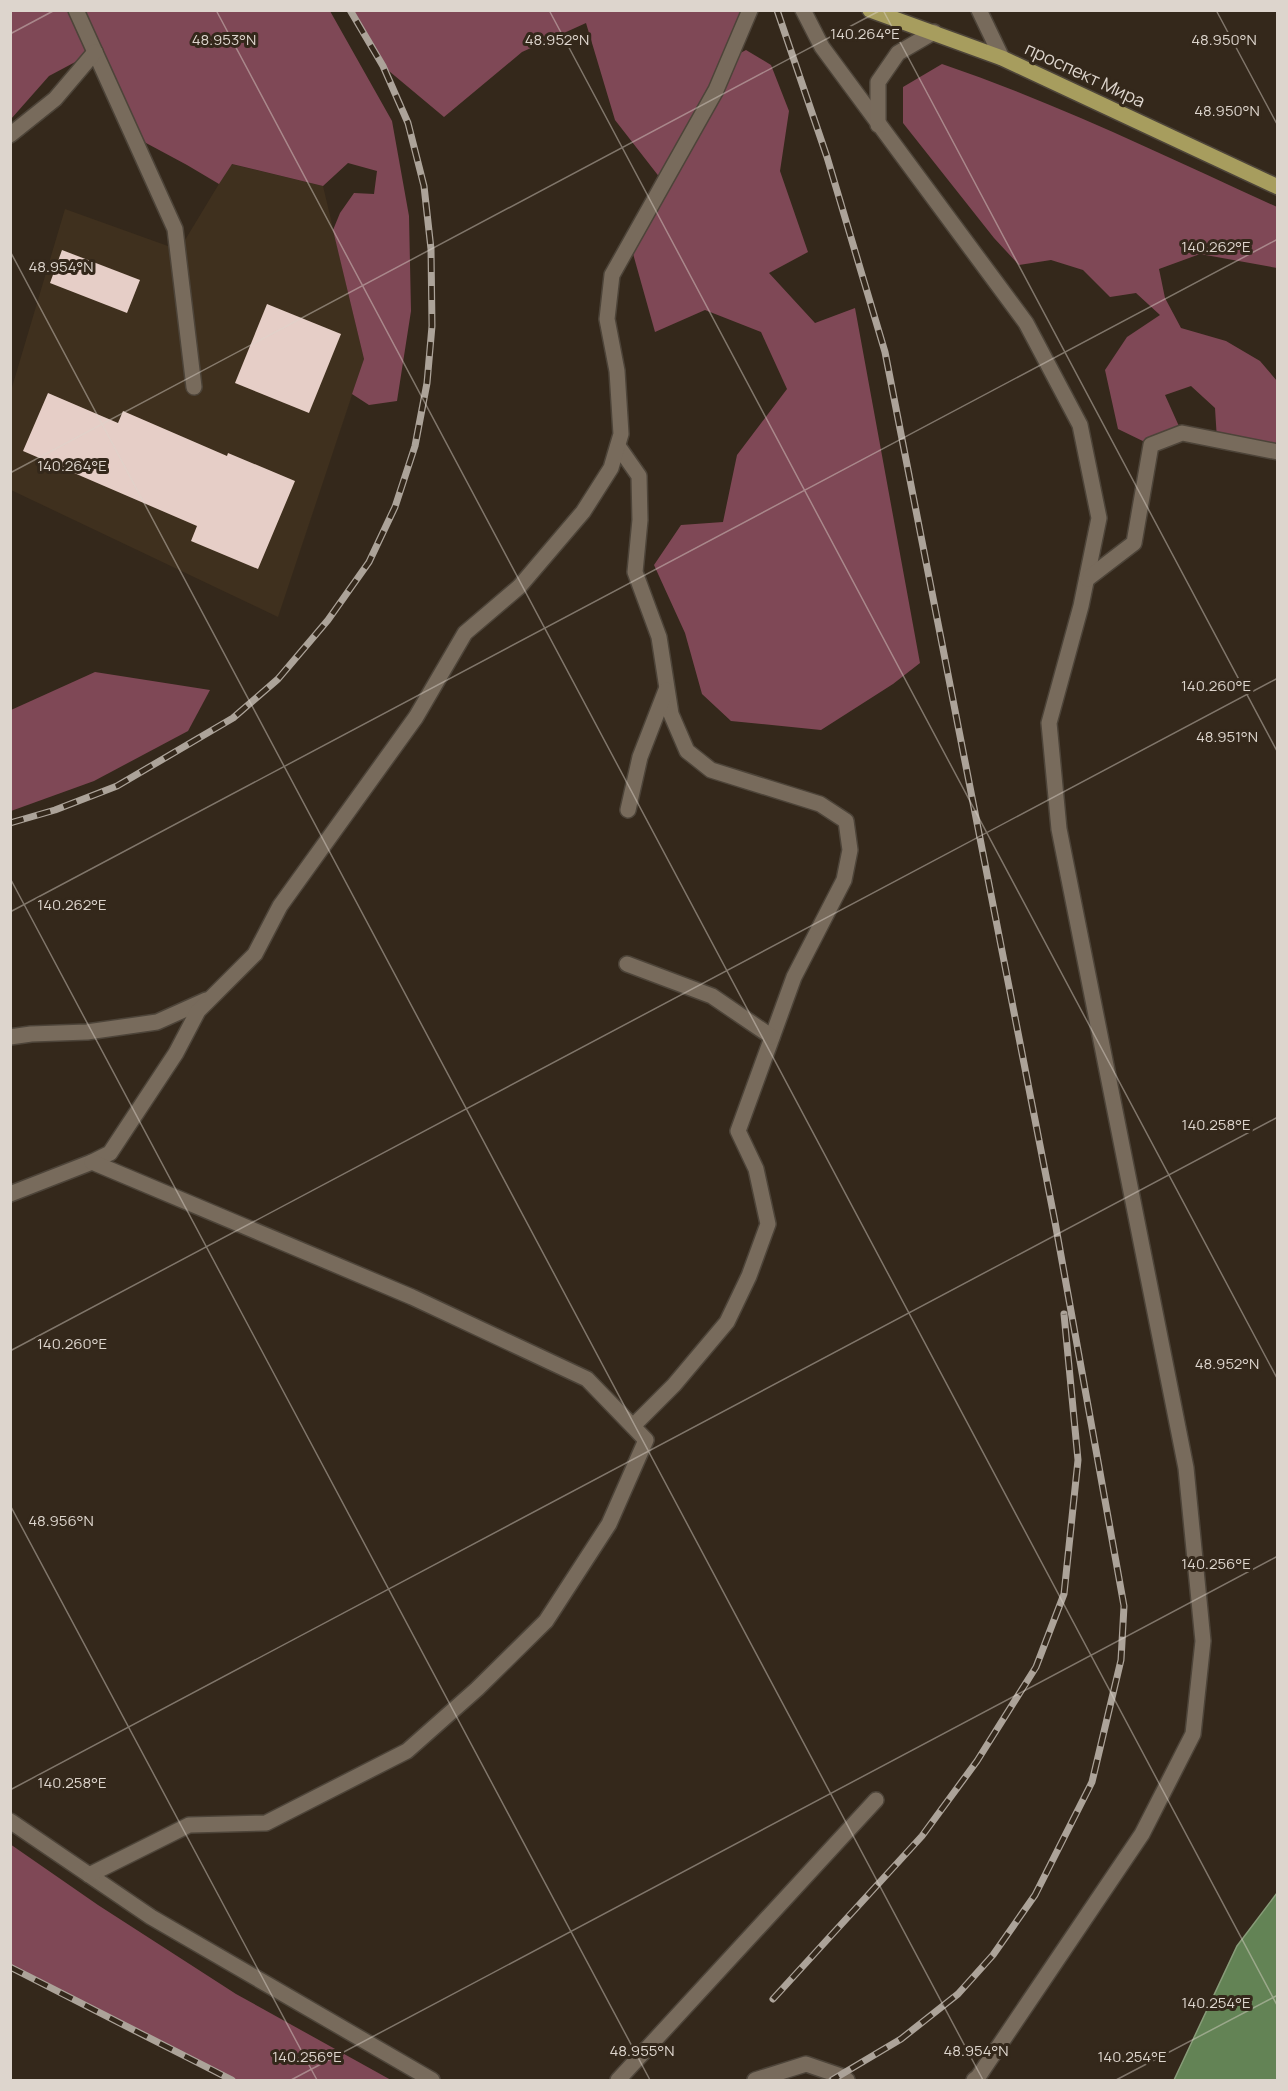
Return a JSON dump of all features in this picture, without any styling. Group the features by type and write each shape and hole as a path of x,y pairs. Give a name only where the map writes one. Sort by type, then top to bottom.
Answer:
{"main road":[{"name":"проспект Мира","path":"870,10 1002,58 1278,187"}],"street":[{"path":"76,10 175,229 194,387"},
{"path":"10,1194 110,1153 176,1053 198,1011 255,954 280,906 416,717 465,633 519,587 583,512 611,468 621,434 617,371 607,319 612,274 716,90 750,10"},
{"path":"803,10 822,47 1026,323 1080,425 1099,518 1081,606 1049,723 1059,829 1186,1468 1203,1641 1193,1734 1142,1834 985,2068 974,2080"},
{"path":"979,10 1002,58"},
{"path":"878,125 878,82 898,53 934,32"},
{"path":"10,135 55,99 95,52"},
{"path":"1087,579 1134,543 1151,445 1182,433 1278,452"},
{"path":"618,446 639,476 640,520 635,572 659,637 671,714 687,751 711,770 820,804 846,821 850,850 843,880 794,977 738,1131 756,1169 768,1224 749,1275 727,1322 674,1385 633,1426"},
{"path":"628,810 640,757 667,687"},
{"path":"627,964 712,996 772,1037"},
{"path":"10,1038 31,1034 87,1032 157,1022 212,997"},
{"path":"89,1875 189,1825 266,1823 407,1751 477,1689 546,1621 609,1524 646,1440 587,1379 412,1297 92,1162"},
{"path":"618,2080 876,1800"},
{"path":"10,1821 151,1917 432,2080"},
{"path":"755,2080 806,2064 847,2080"}],"shaded area":[{"path":"11,11 330,11 392,121 409,216 411,311 397,401 369,405 352,394 364,359 333,230 340,213 354,193 374,194 377,171 348,163 323,186 232,164 219,184 133,136 94,52 49,76 11,119"},
{"path":"350,11 750,11 731,58 746,50 771,65 789,111 780,171 808,252 769,273 815,323 855,308 920,663 893,684 821,730 731,721 702,694 685,633 654,565 681,525 723,522 737,455 787,389 761,332 705,310 655,332 630,243 664,183 615,120 586,23 522,52 444,117 383,66"},
{"path":"942,64 1070,113 1277,207 1277,268 1200,254 1159,269 1165,298 1181,328 1226,341 1260,361 1277,381 1277,452 1217,440 1215,408 1191,386 1165,395 1182,433 1151,445 1118,429 1105,370 1127,337 1160,315 1136,293 1110,297 1083,270 1051,260 1019,265 994,238 903,123 903,87"},
{"path":"231,164 323,186 364,359 278,617 11,490 10,394 65,209 179,250"},
{"path":"95,672 210,690 188,731 94,781 11,811 11,710"},
{"path":"10,1844 98,1905 236,1994 391,2080 232,2080 11,1967"},
{"path":"1277,1893 1277,2080 1174,2080 1237,1946"}],"building":[{"path":"62,250 140,280 127,313 50,283"},
{"path":"267,304 341,334 309,413 235,383"},
{"path":"48,393 118,423 123,411 227,456 228,453 295,481 258,569 191,541 197,526 23,451"}],"railway":[{"path":"10,823 55,810 117,786 233,718 278,679 328,620 369,562 395,507 415,446 427,383 432,326 431,249 424,186 408,123 383,66 350,10"},
{"path":"777,10 827,157 885,352 1055,1222 1124,1606 1121,1660 1092,1782 1035,1895 993,1955 958,1994 901,2039 832,2080"},
{"path":"773,1999 922,1836 977,1761 1036,1667 1064,1594 1078,1460 1064,1314"},
{"path":"10,1967 232,2080"}]}
